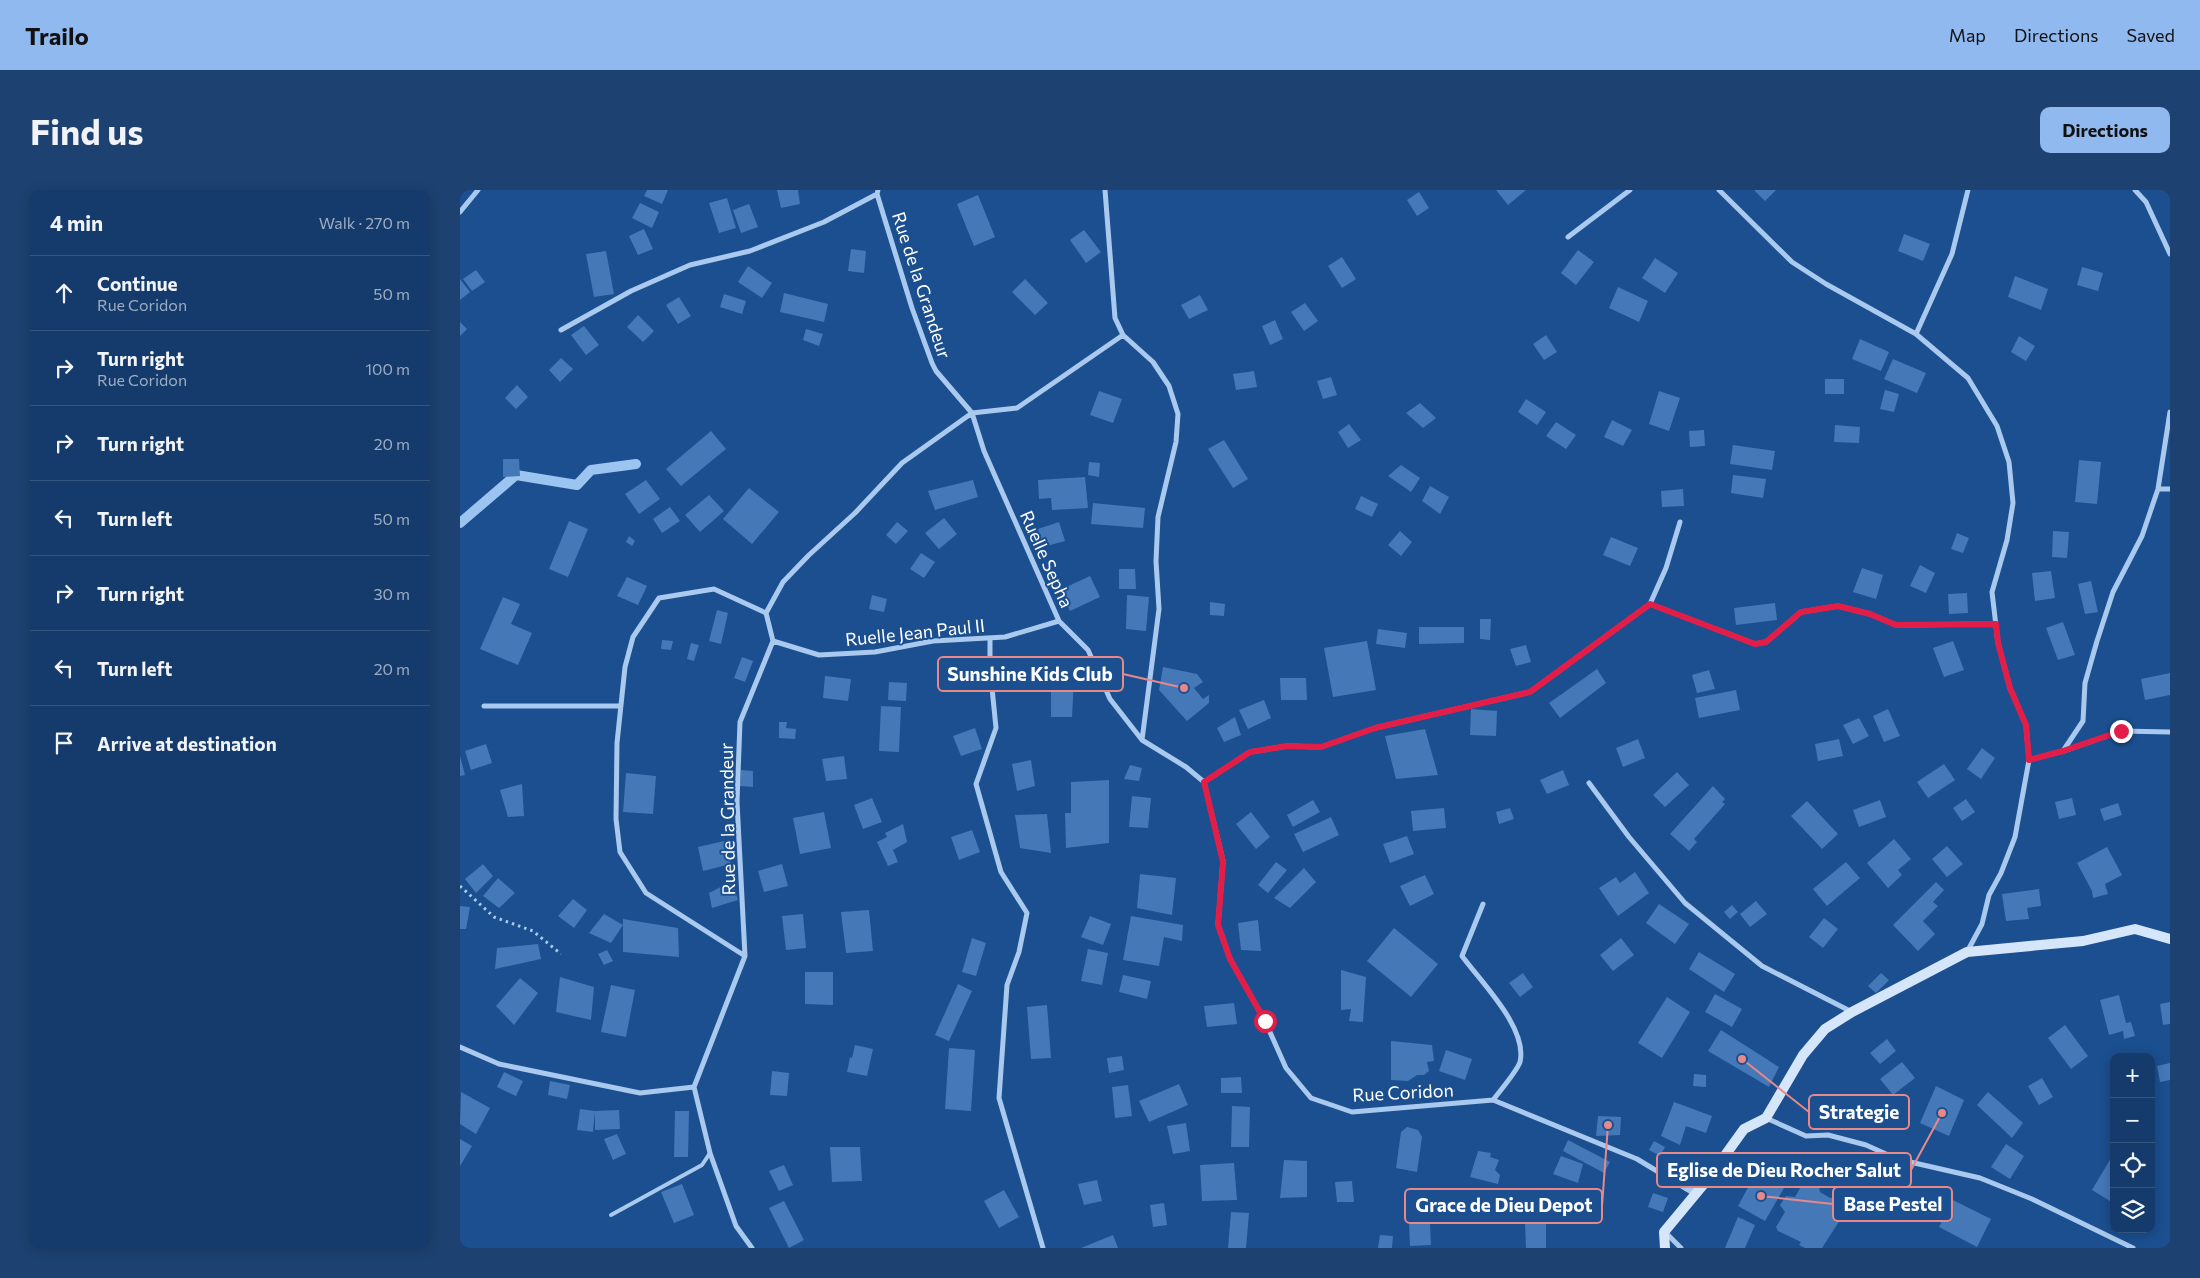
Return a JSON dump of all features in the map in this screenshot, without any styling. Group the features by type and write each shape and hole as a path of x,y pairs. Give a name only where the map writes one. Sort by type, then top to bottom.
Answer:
{"street":[{"path":"460,212 478,190"},
{"path":"1104,190 1114,318 1123,335 1153,362 1169,386 1178,414 1176,442 1158,517 1156,561 1159,609 1142,740"},
{"path":"1568,237 1630,190"},
{"path":"1719,190 1792,262 1826,284 1916,334 1968,378 1997,426 2009,462 2013,504 2007,540 1992,592 1998,643 2010,688 2026,725 2029,760 2015,837 2001,873 1989,895 1982,924 1967,952"},
{"path":"1916,334 1952,254 1968,190"},
{"path":"2135,190 2146,202 2170,254"},
{"path":"561,330 630,291 690,266 750,251 824,222 877,192"},
{"name":"Rue de la Grandeur","path":"877,192 912,308 932,363 936,371 972,413"},
{"path":"773,641 766,613 782,582 855,513 902,463 972,413 1018,408 1123,335"},
{"path":"2063,751 2083,720 2086,683 2097,641 2113,592 2142,536 2158,489 2170,412"},
{"name":"Ruelle Sepha","path":"972,413 984,451 1059,621 1088,650 1110,699 1142,740 1186,767 1204,782"},
{"path":"2158,489 2170,489"},
{"path":"1204,782 1250,752 1287,746 1321,747 1375,728 1530,692 1650,604 1666,568 1680,522"},
{"path":"745,956 646,893 620,852 616,818 617,743 625,667 633,637 659,598 714,589 766,613"},
{"path":"1650,604 1755,644 1766,642 1801,612 1838,606 1870,614 1896,625 1996,624"},
{"name":"Ruelle Jean Paul II","path":"773,641 819,655 875,652 932,640 1005,637 1059,621"},
{"path":"990,638 990,668 996,728 976,784 1001,872 1027,913 1019,952 1007,985 999,1098 1043,1248"},
{"name":"Rue de la Grandeur","path":"694,1087 745,956 737,802 740,722 773,641"},
{"path":"484,706 621,706"},
{"path":"2029,760 2063,751 2121,731 2170,732"},
{"name":"Rue Coridon","path":"1204,782 1223,862 1218,925 1230,959 1265,1021 1286,1068 1311,1098 1352,1112 1493,1100 1637,1159 1690,1191 1708,1179"},
{"path":"1589,783 1629,837 1684,903 1762,966 1852,1012"},
{"path":"1484,904 1462,956 1504,1010 1519,1038 1520,1063 1493,1100"},
{"path":"1665,1248 1664,1232 1708,1179 1744,1129 1766,1118 1803,1055 1825,1029 1852,1012 1967,952 2083,940 2135,930 2170,939"},
{"path":"460,1047 499,1064 640,1093 694,1087 710,1153 736,1226 752,1248"},
{"path":"1766,1118 1806,1136 1828,1135 1866,1145 1897,1159 1980,1178 2032,1199 2133,1248"},
{"path":"1664,1232 1681,1248"}],"lane":[{"path":"611,1215 702,1165 710,1153"}],"path":[{"path":"460,886 494,917 533,931 560,954"}],"building":[{"path":"647,190 668,190 662,204 644,196"},
{"path":"777,190 798,190 800,204 781,208"},
{"path":"1496,190 1526,190 1508,205"},
{"path":"1754,190 1776,190 1765,201"},
{"path":"1419,192 1429,208 1417,216 1407,200"},
{"path":"978,195 995,237 974,246 957,204"},
{"path":"727,198 736,228 719,233 709,203"},
{"path":"640,203 659,212 652,228 632,218"},
{"path":"749,204 758,227 741,233 733,210"},
{"path":"644,229 653,249 638,255 629,236"},
{"path":"1084,230 1101,252 1086,263 1070,240"},
{"path":"1904,234 1930,244 1923,261 1898,251"},
{"path":"851,249 866,251 864,273 848,271"},
{"path":"1578,250 1594,262 1576,285 1561,273"},
{"path":"606,251 614,294 594,297 586,254"},
{"path":"1342,257 1356,279 1342,288 1328,266"},
{"path":"1655,258 1678,273 1665,293 1642,278"},
{"path":"748,266 772,283 762,298 738,282"},
{"path":"2082,267 2103,273 2098,291 2077,285"},
{"path":"476,270 485,282 472,291 463,279"},
{"path":"2015,276 2048,289 2041,310 2008,297"},
{"path":"460,279 470,292 460,300"},
{"path":"1025,279 1048,303 1035,315 1012,292"},
{"path":"1618,287 1648,301 1639,322 1609,308"},
{"path":"784,293 828,304 824,322 780,312"},
{"path":"724,294 746,301 742,314 720,307"},
{"path":"1200,295 1208,310 1189,319 1181,305"},
{"path":"679,297 691,316 678,324 666,305"},
{"path":"1305,303 1318,321 1304,331 1291,312"},
{"path":"638,315 654,331 643,342 627,327"},
{"path":"1275,320 1283,339 1270,345 1262,326"},
{"path":"460,322 467,329 460,336"},
{"path":"584,326 599,345 586,355 571,335"},
{"path":"806,329 823,334 819,346 803,340"},
{"path":"1546,335 1557,352 1544,360 1533,344"},
{"path":"2019,336 2035,346 2026,361 2011,352"},
{"path":"1860,339 1889,352 1881,371 1852,359"},
{"path":"561,358 573,369 560,382 549,370"},
{"path":"1893,359 1926,373 1917,393 1884,379"},
{"path":"1254,371 1257,387 1236,390 1233,374"},
{"path":"1331,377 1337,395 1323,399 1317,381"},
{"path":"1825,379 1844,379 1844,394 1825,394"},
{"path":"517,385 528,397 516,409 505,398"},
{"path":"1885,390 1899,394 1894,412 1880,409"},
{"path":"1099,391 1122,399 1113,423 1090,415"},
{"path":"1659,391 1680,398 1669,431 1649,424"},
{"path":"1526,399 1546,412 1537,425 1518,412"},
{"path":"1420,403 1436,418 1423,428 1406,413"},
{"path":"1612,420 1632,430 1623,446 1604,437"},
{"path":"1556,422 1576,435 1566,449 1546,436"},
{"path":"1349,424 1361,440 1348,448 1338,432"},
{"path":"1835,425 1860,427 1859,443 1834,442"},
{"path":"1704,430 1705,446 1690,447 1689,431"},
{"path":"711,431 726,449 681,486 666,469"},
{"path":"1224,440 1248,479 1233,488 1208,449"},
{"path":"1733,445 1775,451 1772,470 1730,464"},
{"path":"503,459 519,459 520,476 503,477"},
{"path":"2079,460 2101,462 2097,504 2075,502"},
{"path":"1089,462 1100,463 1099,477 1088,475"},
{"path":"1401,465 1420,478 1411,492 1388,476"},
{"path":"1733,475 1766,479 1763,498 1731,493"},
{"path":"1085,477 1088,508 1052,510 1051,498 1039,499 1038,480"},
{"path":"646,480 660,499 639,514 625,494"},
{"path":"973,480 978,497 935,510 928,491"},
{"path":"1430,486 1449,497 1440,514 1422,501"},
{"path":"749,488 779,512 752,544 723,519"},
{"path":"1683,489 1684,506 1662,507 1661,491"},
{"path":"709,495 724,511 700,532 685,515"},
{"path":"1361,496 1378,504 1372,517 1355,509"},
{"path":"1093,503 1145,508 1143,528 1091,524"},
{"path":"670,507 680,521 662,533 653,519"},
{"path":"944,518 957,534 939,549 925,533"},
{"path":"569,521 588,529 568,577 549,569"},
{"path":"897,522 908,531 896,544 886,535"},
{"path":"1059,522 1065,541 1043,547 1038,529"},
{"path":"1400,531 1412,542 1401,556 1388,545"},
{"path":"2053,531 2069,532 2067,558 2052,557"},
{"path":"1957,533 1969,538 1963,553 1951,549"},
{"path":"629,536 635,541 632,546 626,542"},
{"path":"1611,537 1638,548 1630,566 1603,555"},
{"path":"921,553 935,562 924,578 910,569"},
{"path":"1920,565 1935,573 1926,593 1910,586"},
{"path":"1862,568 1883,575 1876,599 1853,592"},
{"path":"1119,569 1135,569 1136,589 1119,589"},
{"path":"2051,571 2055,598 2035,601 2032,573"},
{"path":"1090,576 1100,597 1070,611 1060,590"},
{"path":"627,577 647,586 638,605 617,596"},
{"path":"2091,581 2098,612 2085,614 2078,584"},
{"path":"1967,593 1968,613 1949,614 1948,594"},
{"path":"872,595 887,599 884,612 869,609"},
{"path":"1127,595 1149,597 1146,631 1126,629"},
{"path":"503,597 520,604 511,624 532,633 518,665 480,649"},
{"path":"1210,602 1225,604 1224,616 1210,615"},
{"path":"1775,603 1777,620 1736,625 1734,608"},
{"path":"717,610 728,613 721,644 709,641"},
{"path":"1480,619 1491,619 1490,640 1480,639"},
{"path":"2063,622 2075,655 2058,660 2046,628"},
{"path":"1419,627 1464,627 1464,643 1419,644"},
{"path":"1378,629 1407,633 1405,648 1376,644"},
{"path":"662,640 673,641 671,650 661,649"},
{"path":"1367,641 1376,690 1333,697 1324,648"},
{"path":"1953,641 1964,670 1944,677 1933,648"},
{"path":"691,643 699,645 694,661 687,659"},
{"path":"1526,645 1531,662 1516,666 1510,649"},
{"path":"742,657 753,661 745,682 734,678"},
{"path":"1163,667 1197,674 1203,682 1194,688 1203,699 1209,695 1209,703 1187,721 1159,690"},
{"path":"1597,669 1606,683 1560,718 1549,703"},
{"path":"1709,670 1715,689 1697,693 1692,675"},
{"path":"2170,673 2170,695 2145,700 2141,679"},
{"path":"825,676 851,679 848,701 823,698"},
{"path":"1051,678 1074,679 1072,717 1051,717"},
{"path":"1280,678 1306,678 1307,700 1281,700"},
{"path":"889,682 907,683 906,701 888,700"},
{"path":"1736,690 1740,710 1699,718 1695,698"},
{"path":"1264,700 1271,718 1248,729 1239,710"},
{"path":"881,706 901,707 899,752 879,751"},
{"path":"1471,709 1497,711 1496,736 1470,735"},
{"path":"1888,709 1900,736 1884,742 1873,716"},
{"path":"1235,717 1241,735 1224,742 1217,728"},
{"path":"1859,718 1869,736 1853,744 1843,725"},
{"path":"779,722 787,722 786,728 796,729 795,739 779,738"},
{"path":"975,728 982,749 961,756 953,736"},
{"path":"1425,729 1438,775 1396,779 1385,736"},
{"path":"1638,739 1645,758 1623,767 1616,748"},
{"path":"1839,739 1843,756 1818,761 1815,744"},
{"path":"486,744 492,763 471,770 465,751"},
{"path":"1982,748 1995,758 1981,779 1967,769"},
{"path":"460,756 465,775 460,776"},
{"path":"844,756 847,779 826,781 822,759"},
{"path":"1031,760 1035,786 1017,791 1012,764"},
{"path":"1944,764 1955,780 1928,798 1917,782"},
{"path":"1130,765 1142,768 1139,781 1124,779"},
{"path":"741,770 753,771 753,787 740,786"},
{"path":"1563,770 1569,785 1547,794 1540,780"},
{"path":"1677,772 1689,785 1665,807 1653,795"},
{"path":"626,773 656,776 653,814 623,812"},
{"path":"1109,780 1109,843 1066,848 1065,813 1071,813 1071,782"},
{"path":"522,784 524,816 508,817 500,790"},
{"path":"1713,786 1725,799 1722,802 1725,804 1694,839 1697,842 1689,851 1670,834"},
{"path":"1132,796 1151,798 1148,828 1129,827"},
{"path":"872,798 882,822 863,829 854,805"},
{"path":"2072,798 2076,815 2059,819 2055,802"},
{"path":"1966,799 1975,812 1962,821 1953,808"},
{"path":"1313,800 1320,812 1293,827 1287,815"},
{"path":"1880,800 1886,817 1859,827 1853,810"},
{"path":"1807,801 1838,834 1822,849 1791,816"},
{"path":"2118,803 2122,815 2104,821 2100,809"},
{"path":"1444,808 1446,828 1413,831 1411,811"},
{"path":"1510,808 1514,819 1499,824 1496,812"},
{"path":"824,812 831,848 800,854 793,818"},
{"path":"1251,812 1270,837 1256,849 1236,824"},
{"path":"1047,814 1051,853 1020,848 1015,815"},
{"path":"1331,817 1339,835 1303,852 1294,834"},
{"path":"903,824 907,842 893,850 898,862 888,866 877,842 887,837 885,833"},
{"path":"972,830 980,852 959,860 951,837"},
{"path":"1407,836 1414,854 1390,863 1383,844"},
{"path":"1894,839 1911,859 1898,870 1902,875 1888,888 1867,863"},
{"path":"724,841 731,864 703,871 698,847"},
{"path":"1947,846 1963,864 1947,877 1932,859"},
{"path":"2107,847 2122,875 2105,884 2108,894 2093,898 2092,891 2077,863"},
{"path":"1276,862 1287,870 1268,893 1258,885"},
{"path":"1846,862 1860,878 1827,906 1813,889"},
{"path":"483,864 493,876 476,893 465,879"},
{"path":"782,864 788,886 764,892 758,871"},
{"path":"1304,868 1316,882 1290,908 1274,898"},
{"path":"1635,872 1649,893 1618,916 1599,888 1616,877 1620,883"},
{"path":"1140,874 1176,878 1172,915 1137,908"},
{"path":"1425,875 1434,894 1410,906 1400,886"},
{"path":"498,878 515,893 499,908 483,896"},
{"path":"732,881 738,900 712,908 709,893"},
{"path":"1936,882 1944,890 1933,902 1938,906 1923,921 1935,934 1918,951 1893,925"},
{"path":"2039,889 2041,906 2027,908 2029,919 2006,921 2002,894"},
{"path":"573,899 587,910 574,928 558,916"},
{"path":"1756,901 1767,914 1750,927 1740,914"},
{"path":"1659,904 1689,924 1675,944 1646,923"},
{"path":"1732,905 1738,912 1730,919 1724,912"},
{"path":"460,906 470,907 466,929 460,929"},
{"path":"869,910 873,951 846,953 841,912"},
{"path":"604,914 623,925 611,943 589,933"},
{"path":"803,914 806,948 786,950 782,916"},
{"path":"1090,916 1111,924 1103,945 1081,937"},
{"path":"1131,916 1183,925 1182,941 1164,937 1159,966 1123,960"},
{"path":"1824,918 1838,929 1823,948 1809,937"},
{"path":"623,919 678,928 679,957 623,952"},
{"path":"1258,920 1261,951 1241,950 1238,923"},
{"path":"1394,928 1438,964 1411,997 1367,961"},
{"path":"972,938 986,943 976,976 962,972"},
{"path":"1621,938 1634,955 1613,971 1600,955"},
{"path":"538,944 541,959 495,969 497,948"},
{"path":"1088,949 1108,953 1102,985 1081,981"},
{"path":"607,950 613,961 604,965 598,954"},
{"path":"1699,952 1735,974 1724,992 1689,969"},
{"path":"1341,970 1366,977 1363,1022 1349,1021 1351,1009 1341,1010"},
{"path":"805,972 833,972 833,1005 805,1004"},
{"path":"1523,973 1533,987 1520,997 1509,983"},
{"path":"1881,973 1889,980 1876,993 1868,986"},
{"path":"1123,975 1151,981 1147,999 1119,992"},
{"path":"560,977 594,987 591,1020 556,1012"},
{"path":"520,978 538,993 514,1025 496,1006"},
{"path":"958,984 972,991 949,1041 935,1035"},
{"path":"611,985 635,990 626,1037 601,1032"},
{"path":"1715,994 1742,1009 1732,1027 1705,1012"},
{"path":"2119,995 2126,1023 2131,1022 2135,1036 2124,1039 2123,1031 2109,1035 2100,1000"},
{"path":"1667,997 1690,1012 1662,1058 1638,1043"},
{"path":"2170,1002 2170,1024 2163,1025 2160,1004"},
{"path":"1234,1003 1237,1024 1207,1027 1204,1006"},
{"path":"1047,1005 1051,1058 1031,1059 1027,1007"},
{"path":"2065,1025 2088,1056 2071,1069 2048,1038"},
{"path":"1721,1030 1779,1067 1769,1087 1708,1051"},
{"path":"1887,1039 1896,1051 1880,1064 1870,1053"},
{"path":"1391,1041 1432,1045 1434,1061 1427,1062 1429,1071 1424,1075 1417,1075 1408,1081 1391,1080"},
{"path":"855,1045 873,1049 867,1076 847,1072"},
{"path":"949,1048 975,1050 971,1111 945,1109"},
{"path":"1446,1050 1472,1059 1465,1080 1439,1071"},
{"path":"1122,1056 1124,1070 1109,1073 1107,1058"},
{"path":"1902,1062 1915,1078 1893,1095 1880,1079"},
{"path":"2170,1063 2170,1080 2160,1082 2157,1066"},
{"path":"772,1071 789,1073 787,1096 770,1095"},
{"path":"504,1072 523,1081 516,1096 497,1087"},
{"path":"1694,1074 1706,1075 1706,1087 1693,1086"},
{"path":"1241,1077 1242,1093 1221,1093 1221,1078"},
{"path":"2042,1078 2053,1097 2039,1105 2028,1086"},
{"path":"550,1081 570,1085 567,1099 548,1095"},
{"path":"1179,1084 1188,1105 1149,1122 1139,1101"},
{"path":"1128,1085 1132,1116 1115,1118 1112,1087"},
{"path":"1936,1086 1964,1100 1949,1136 1920,1123"},
{"path":"461,1092 490,1108 476,1134 460,1124"},
{"path":"1988,1092 2023,1123 2012,1138 1977,1105"},
{"path":"1674,1102 1712,1116 1706,1133 1686,1126 1680,1145 1661,1136"},
{"path":"1232,1106 1250,1107 1249,1147 1231,1147"},
{"path":"580,1109 595,1111 593,1132 577,1130"},
{"path":"619,1110 620,1129 595,1130 595,1111"},
{"path":"675,1111 689,1111 688,1157 674,1157"},
{"path":"1598,1116 1621,1117 1620,1135 1596,1136"},
{"path":"1186,1123 1190,1151 1173,1154 1167,1126"},
{"path":"1407,1127 1418,1130 1422,1137 1417,1172 1396,1168 1401,1132"},
{"path":"617,1134 626,1154 613,1160 604,1139"},
{"path":"460,1139 472,1146 460,1166"},
{"path":"1568,1140 1610,1162 1604,1173 1563,1151"},
{"path":"1654,1141 1665,1147 1660,1156 1649,1150"},
{"path":"2006,1144 2024,1156 2010,1179 1991,1167"},
{"path":"830,1147 860,1147 862,1181 832,1182"},
{"path":"1478,1151 1491,1153 1490,1157 1499,1160 1495,1170 1500,1175 1498,1184 1470,1177"},
{"path":"1561,1156 1583,1164 1578,1183 1553,1174"},
{"path":"1284,1160 1307,1161 1307,1197 1280,1198"},
{"path":"2110,1160 2110,1201 2092,1190"},
{"path":"1234,1163 1237,1200 1202,1201 1200,1165"},
{"path":"784,1165 793,1185 779,1191 769,1171"},
{"path":"1756,1173 1784,1188 1765,1221 1738,1206"},
{"path":"1097,1180 1102,1201 1084,1205 1078,1184"},
{"path":"1352,1181 1354,1202 1337,1202 1335,1182"},
{"path":"1812,1182 1819,1187 1820,1192 1830,1198 1835,1197 1849,1206 1822,1248 1805,1248 1799,1245 1801,1242 1778,1231 1776,1227 1785,1212 1780,1205 1786,1196 1795,1197 1803,1183"},
{"path":"682,1184 694,1215 674,1223 661,1192"},
{"path":"1004,1190 1019,1217 999,1228 984,1201"},
{"path":"1653,1193 1668,1198 1663,1212 1648,1207"},
{"path":"1953,1200 1991,1219 1977,1247 1939,1227"},
{"path":"784,1201 804,1240 789,1248 769,1208"},
{"path":"1164,1203 1167,1225 1153,1227 1150,1205"},
{"path":"1468,1203 1471,1220 1455,1223 1452,1204"},
{"path":"1231,1212 1249,1213 1246,1248 1228,1248"},
{"path":"1738,1217 1755,1225 1745,1248 1725,1248"},
{"path":"1525,1223 1546,1223 1546,1248 1526,1248"},
{"path":"1409,1224 1430,1224 1431,1245 1410,1246"},
{"path":"1113,1235 1118,1248 1081,1248"},
{"path":"1380,1235 1393,1236 1392,1248 1378,1248"}],"waterway":[{"path":"460,523 516,475 577,485 591,470 636,464"}],"place":[{"name":"Sunshine Kids Club","path":"1184,688"},
{"name":"Strategie","path":"1742,1059"},
{"name":"Eglise de Dieu Rocher Salut","path":"1942,1113"},
{"name":"Grace de Dieu Depot","path":"1608,1125"},
{"name":"Base Pestel","path":"1761,1196"}],"route":[{"path":"1265,1021 1230,959 1218,925 1223,862 1204,782 1250,752 1287,746 1321,747 1375,728 1530,692 1650,604 1755,644 1766,642 1801,612 1838,606 1870,614 1896,625 1937,623 1996,624 1998,643 2010,688 2026,725 2029,760 2063,751 2121,731"}]}
